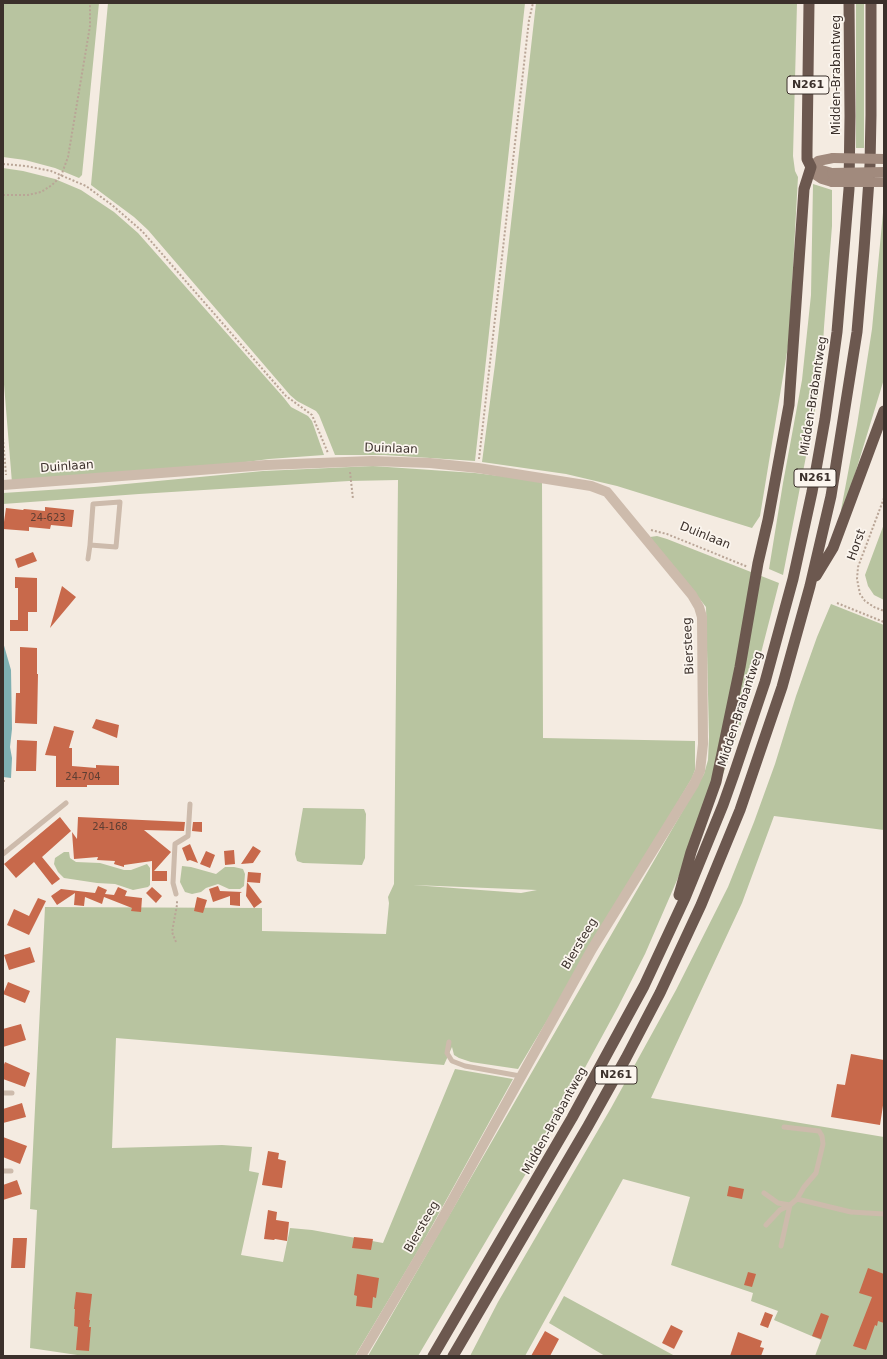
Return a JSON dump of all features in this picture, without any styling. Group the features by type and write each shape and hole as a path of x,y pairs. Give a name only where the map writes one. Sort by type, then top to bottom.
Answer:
{"highway":[{"name":"N261","path":"670,931 691,852 716,782 740,667 758,562 768,520 789,405 804,189 811,167 807,159 809,3"},
{"name":"Midden-Brabantweg","path":"433,1356 530,1192 644,986 670,931 723,805 754,715 794,579 825,419 841,303 849,189 849,3"},
{"name":"N261","path":"454,1356 547,1198 626,1058 691,927 740,810 782,687 810,586 831,496 850,381 860,305 870,165 871,3"},
{"name":"N261","path":"810,586 833,548 884,411"}],"main road":[{"path":"884,159 833,158 818,161 811,167 816,175 822,179 884,172"},
{"path":"832,177 884,182"}],"street":[{"name":"Duinlaan","path":"5,485 266,465 372,460 430,463 478,468 600,488 606,492 642,535"},
{"name":"Biersteeg","path":"361,1356 438,1226 520,1076 592,949 694,784 700,771 703,744 702,617 699,607 692,595 642,535"}],"lane":[{"path":"88,560 93,504 120,502 116,547 90,545"},
{"path":"3,854 66,803"},
{"path":"176,894 173,883 175,844 188,836 190,804"},
{"path":"449,1042 447,1053 452,1061 465,1066 520,1076"},
{"path":"3,1093 12,1093"},
{"path":"766,1225 780,1210 790,1205 797,1199 804,1187 816,1173 823,1144 822,1136 819,1132 784,1127"},
{"path":"3,1171 11,1171"},
{"path":"764,1193 778,1203 790,1205"},
{"path":"797,1199 851,1212 884,1214"},
{"path":"781,1246 790,1205"}],"path":[{"path":"3,195 28,195 41,192 52,185 61,176 68,157 90,26 90,3"},
{"path":"478,468 529,20 533,3"},
{"path":"3,164 26,166 51,171 86,186 112,205 142,231 286,396 312,415 327,448 331,462"},
{"path":"3,438 5,485"},
{"path":"350,461 353,499"},
{"name":"Horst","path":"884,498 858,567 857,579 860,594 865,601 884,611"},
{"name":"Duinlaan","path":"642,535 651,530 657,531 749,567"},
{"path":"837,603 884,622"},
{"path":"3,781 8,781"},
{"path":"176,894 178,905 172,932 176,942"}],"green space":[{"path":"3,3 99,3 82,175 79,178 55,168 25,160 3,157"},
{"path":"108,3 525,3 475,461 385,455 335,455 316,411 297,401 290,395 148,230 134,217 91,185"},
{"path":"536,3 797,3 793,156 795,171 798,177 789,340 760,516 752,528 617,486 566,474 482,462 495,364"},
{"path":"856,3 864,3 864,148 856,148"},
{"path":"3,168 23,171 55,179 81,190 114,212 138,233 291,407 308,416 312,421 324,455 269,459 216,466 12,483 3,372"},
{"path":"813,184 832,190 832,226 821,379 783,575 769,569 802,380 811,295"},
{"path":"884,202 884,379 844,510 841,510 857,425 872,329"},
{"path":"373,466 475,473 542,481 543,738 695,741 695,770 692,778 518,1069 471,1062 459,1058 454,1055 452,1047 444,1065 116,1038 112,1148 222,1145 252,1147 249,1171 259,1173 241,1255 283,1262 290,1228 312,1230 383,1243 455,1069 513,1079 422,1244 355,1356 84,1356 30,1348 37,1210 30,1209 45,907 262,908 262,931 386,934 389,903 388,897 394,884 398,480 349,481 3,504 3,493 94,487 263,471","holes":["413,885 537,890 521,893"]},
{"path":"884,524 884,600 874,595 868,586 865,575"},
{"path":"657,536 779,583 752,688 737,736 723,774 645,954 618,1007 544,1143 418,1356 368,1356 704,774 708,760 709,737 706,607 650,537"},
{"path":"831,604 884,625 884,830 774,816 742,903 651,1098 884,1137 884,1356 815,1356 821,1340 774,1320 778,1311 751,1301 753,1293 671,1265 690,1197 623,1179 525,1356 470,1356 498,1302 611,1108 676,990 728,887 754,822 775,764 796,696 817,637"},
{"path":"303,808 364,809 366,814 365,858 362,865 303,863 297,861 295,854"},
{"path":"64,852 69,852 70,858 76,862 100,863 124,870 131,870 147,864 150,868 150,885 148,887 133,890 115,884 64,878 58,872 54,864 55,858"},
{"path":"182,866 216,874 225,867 243,869 245,874 244,886 240,889 229,889 218,884 206,888 201,892 192,894 185,892 180,882"},
{"path":"564,1296 675,1356 605,1356 549,1323"}],"water":[{"path":"3,642 11,670 11,778 3,777"}],"building":[{"path":"45,507 74,510 72,527 51,525 50,529 29,527 29,531 3,529 6,508 45,511"},
{"path":"33,552 37,561 18,568 15,559"},
{"path":"15,577 37,578 37,612 28,612 28,631 10,631 10,620 18,620 18,588 15,588"},
{"path":"62,586 76,597 50,628"},
{"path":"20,647 37,648 37,724 15,723 16,693 20,693"},
{"path":"96,719 119,725 117,738 92,728"},
{"path":"54,726 74,731 69,748 72,748 72,766 96,768 96,765 119,766 119,785 56,787 56,756 45,755"},
{"path":"17,740 37,741 36,771 16,771"},
{"path":"60,817 71,831 42,857 60,879 52,885 34,862 16,878 4,864"},
{"path":"78,817 185,822 184,831 144,830 171,852 154,871 167,871 167,881 152,881 152,861 124,865 124,867 114,864 115,861 97,860 98,857 74,859 72,832 77,839"},
{"path":"193,822 202,822 202,832 192,831"},
{"path":"190,844 198,863 190,860 187,861 182,848"},
{"path":"253,846 261,851 253,863 241,864"},
{"path":"234,850 235,864 225,865 224,851"},
{"path":"206,851 215,855 210,868 200,864"},
{"path":"248,872 261,873 260,883 247,882"},
{"path":"247,882 262,902 254,908 246,896"},
{"path":"98,886 107,890 105,894 114,895 118,887 127,891 125,896 142,898 141,912 131,911 132,908 104,897 102,904 85,897 84,906 74,905 75,893 57,905 51,896 61,889 95,893"},
{"path":"218,886 220,891 242,892 240,893 240,906 230,905 230,896 213,902 209,889"},
{"path":"152,887 162,896 156,903 146,893"},
{"path":"197,897 207,900 203,913 194,911"},
{"path":"38,898 46,901 29,935 7,925 14,909 29,916"},
{"path":"30,947 35,962 9,970 4,955"},
{"path":"8,982 30,991 25,1003 3,994"},
{"path":"21,1024 26,1040 3,1047 3,1029"},
{"path":"851,1054 884,1060 884,1099 880,1125 831,1117 837,1084 845,1085"},
{"path":"5,1062 30,1073 25,1087 3,1079 3,1067"},
{"path":"22,1103 26,1117 3,1123 3,1109"},
{"path":"3,1137 27,1146 20,1164 3,1157"},
{"path":"268,1151 279,1153 278,1159 286,1161 282,1188 262,1185"},
{"path":"17,1180 22,1194 3,1200 3,1185"},
{"path":"729,1186 744,1189 742,1199 727,1196"},
{"path":"268,1210 277,1212 276,1220 289,1222 287,1241 264,1239"},
{"path":"354,1237 373,1239 371,1250 352,1248"},
{"path":"13,1238 27,1238 25,1268 11,1268"},
{"path":"868,1268 884,1274 884,1323 878,1321 877,1326 875,1325 866,1350 853,1346 872,1297 859,1293"},
{"path":"748,1272 756,1274 752,1287 744,1285"},
{"path":"357,1274 379,1278 376,1298 373,1297 372,1308 356,1306 357,1296 354,1295"},
{"path":"76,1292 92,1294 89,1320 89,1327 91,1327 89,1351 76,1350 78,1327 74,1326 74,1309"},
{"path":"765,1312 773,1315 768,1328 760,1325"},
{"path":"821,1313 829,1316 821,1339 812,1336"},
{"path":"671,1325 683,1331 674,1349 662,1343"},
{"path":"545,1331 559,1339 550,1356 531,1356"},
{"path":"738,1332 762,1341 760,1347 764,1348 761,1356 730,1356"}]}
